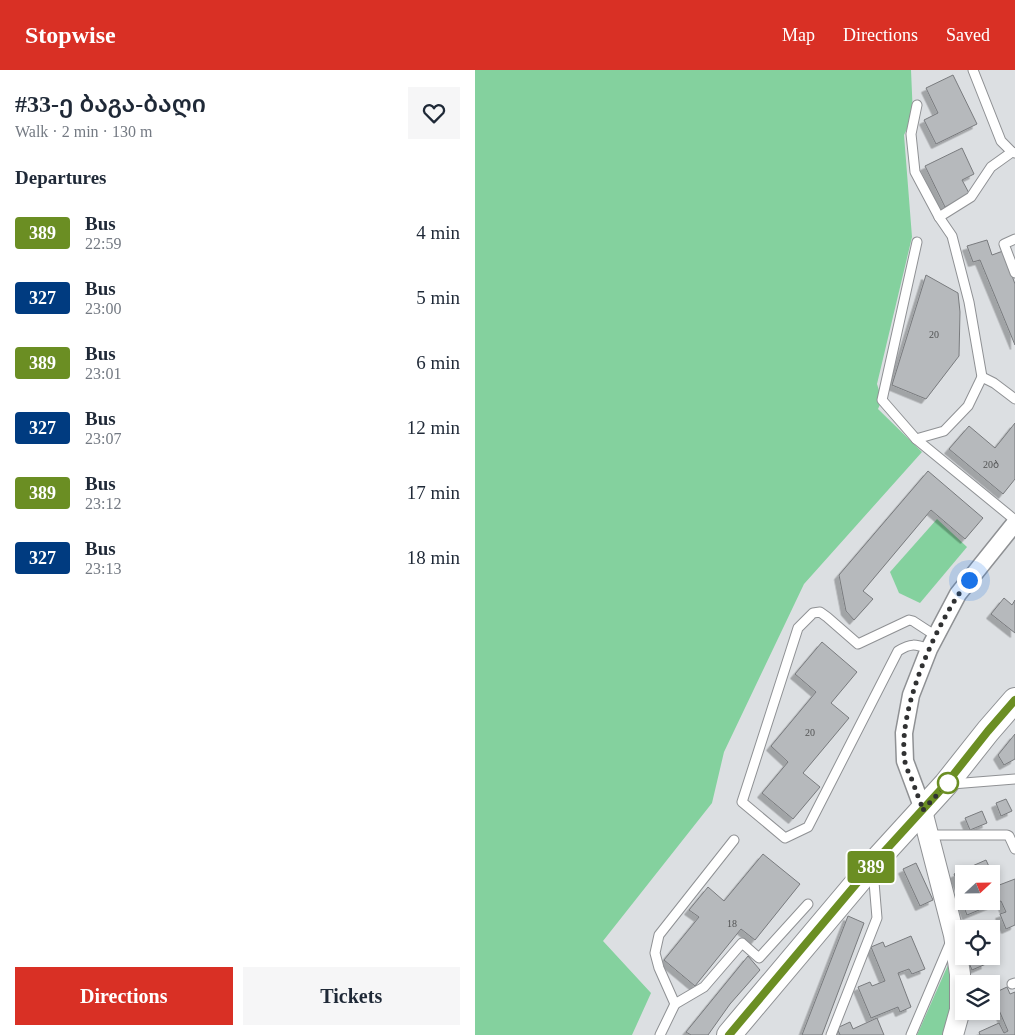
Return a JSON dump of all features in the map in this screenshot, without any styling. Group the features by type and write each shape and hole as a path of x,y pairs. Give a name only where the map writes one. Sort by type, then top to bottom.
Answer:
{"main road":[{"path":"729,1035 873,864 946,784 1015,700"}],"street":[{"path":"953,1035 960,1010 960,974 954,935 921,804 905,761 904,733 911,694 932,642 957,594 1015,522"}],"lane":[{"path":"939,217 971,197 991,167 1013,152 1001,141 973,70"},
{"path":"916,439 943,431 968,406 982,377 969,302 952,236 939,217 915,172 911,134 917,105"},
{"path":"1015,239 1004,244 1015,273"},
{"path":"917,242 881,400 916,439 1015,522"},
{"path":"982,377 994,383 1015,399"},
{"path":"820,612 857,644 909,620 913,621 932,642 918,645 909,644 898,650 808,827 785,838 742,802 798,628 813,613 820,612"},
{"path":"946,784 1015,779"},
{"path":"928,835 1007,835 1015,849"},
{"path":"675,1004 659,968 655,953 659,935 734,840"},
{"path":"831,1035 877,918 873,864"},
{"path":"660,1035 675,1004 704,987 742,943 759,958 808,904"},
{"path":"911,1035 954,935"}],"green space":[{"path":"475,70 911,70 913,117 904,135 912,237 877,384 882,400 878,409 922,452 804,584 724,752 712,803 603,941 651,993 632,1035 475,1035"},
{"path":"937,519 967,547 920,603 899,593 890,572"},
{"path":"948,965 954,1008 943,1035 917,1035"}],"building":[{"path":"953,75 977,124 936,144 924,120 938,113 926,88"},
{"path":"962,148 974,174 962,180 970,195 945,207 925,166"},
{"path":"987,240 992,255 1003,251 1015,284 1015,345 980,260 973,262 967,246"},
{"path":"926,275 958,293 960,312 959,356 926,399 892,385"},
{"path":"1015,423 1015,479 1003,494 949,449 969,426 995,448"},
{"path":"928,471 983,518 965,539 931,510 863,591 873,599 854,620 846,611 839,575"},
{"path":"1004,598 1012,605 1015,600 1015,633 991,614"},
{"path":"822,642 857,672 831,703 849,718 803,773 820,787 793,819 762,793 788,762 771,746 816,692 795,674"},
{"path":"1015,734 1015,759 1004,765 998,755"},
{"path":"1006,799 1012,811 1001,816 996,803"},
{"path":"982,811 987,823 970,830 965,818"},
{"path":"763,854 800,884 755,940 741,929 695,986 664,960 699,917 689,910 708,887 724,901"},
{"path":"986,860 988,865 975,865"},
{"path":"916,863 933,900 920,906 903,869"},
{"path":"1015,879 1015,925 1006,929 1000,914 1006,912 1000,901 1000,885"},
{"path":"965,910 979,910 967,915"},
{"path":"848,916 864,923 822,1035 802,1035"},
{"path":"911,936 925,969 912,974 909,969 898,973 911,1007 900,1012 898,1007 871,1018 858,987 870,982 872,986 885,981 871,947 883,942 885,947"},
{"path":"748,956 760,970 730,1004 708,1035 691,1035 686,1032"},
{"path":"970,965 984,965 972,970"},
{"path":"1007,987 1010,994 1015,992 1015,1035 980,1035 979,1032 999,1023 1004,1033 1008,1031 1000,1012 1000,990"},
{"path":"877,1018 884,1035 840,1035 837,1028 850,1022 853,1029"}],"bus line":[{"name":"389","path":"729,1035 873,864 946,784 1015,700"}],"route":[{"path":"948,783 922,811 905,761 904,733 911,694 929,649 957,594 969,580"}]}
